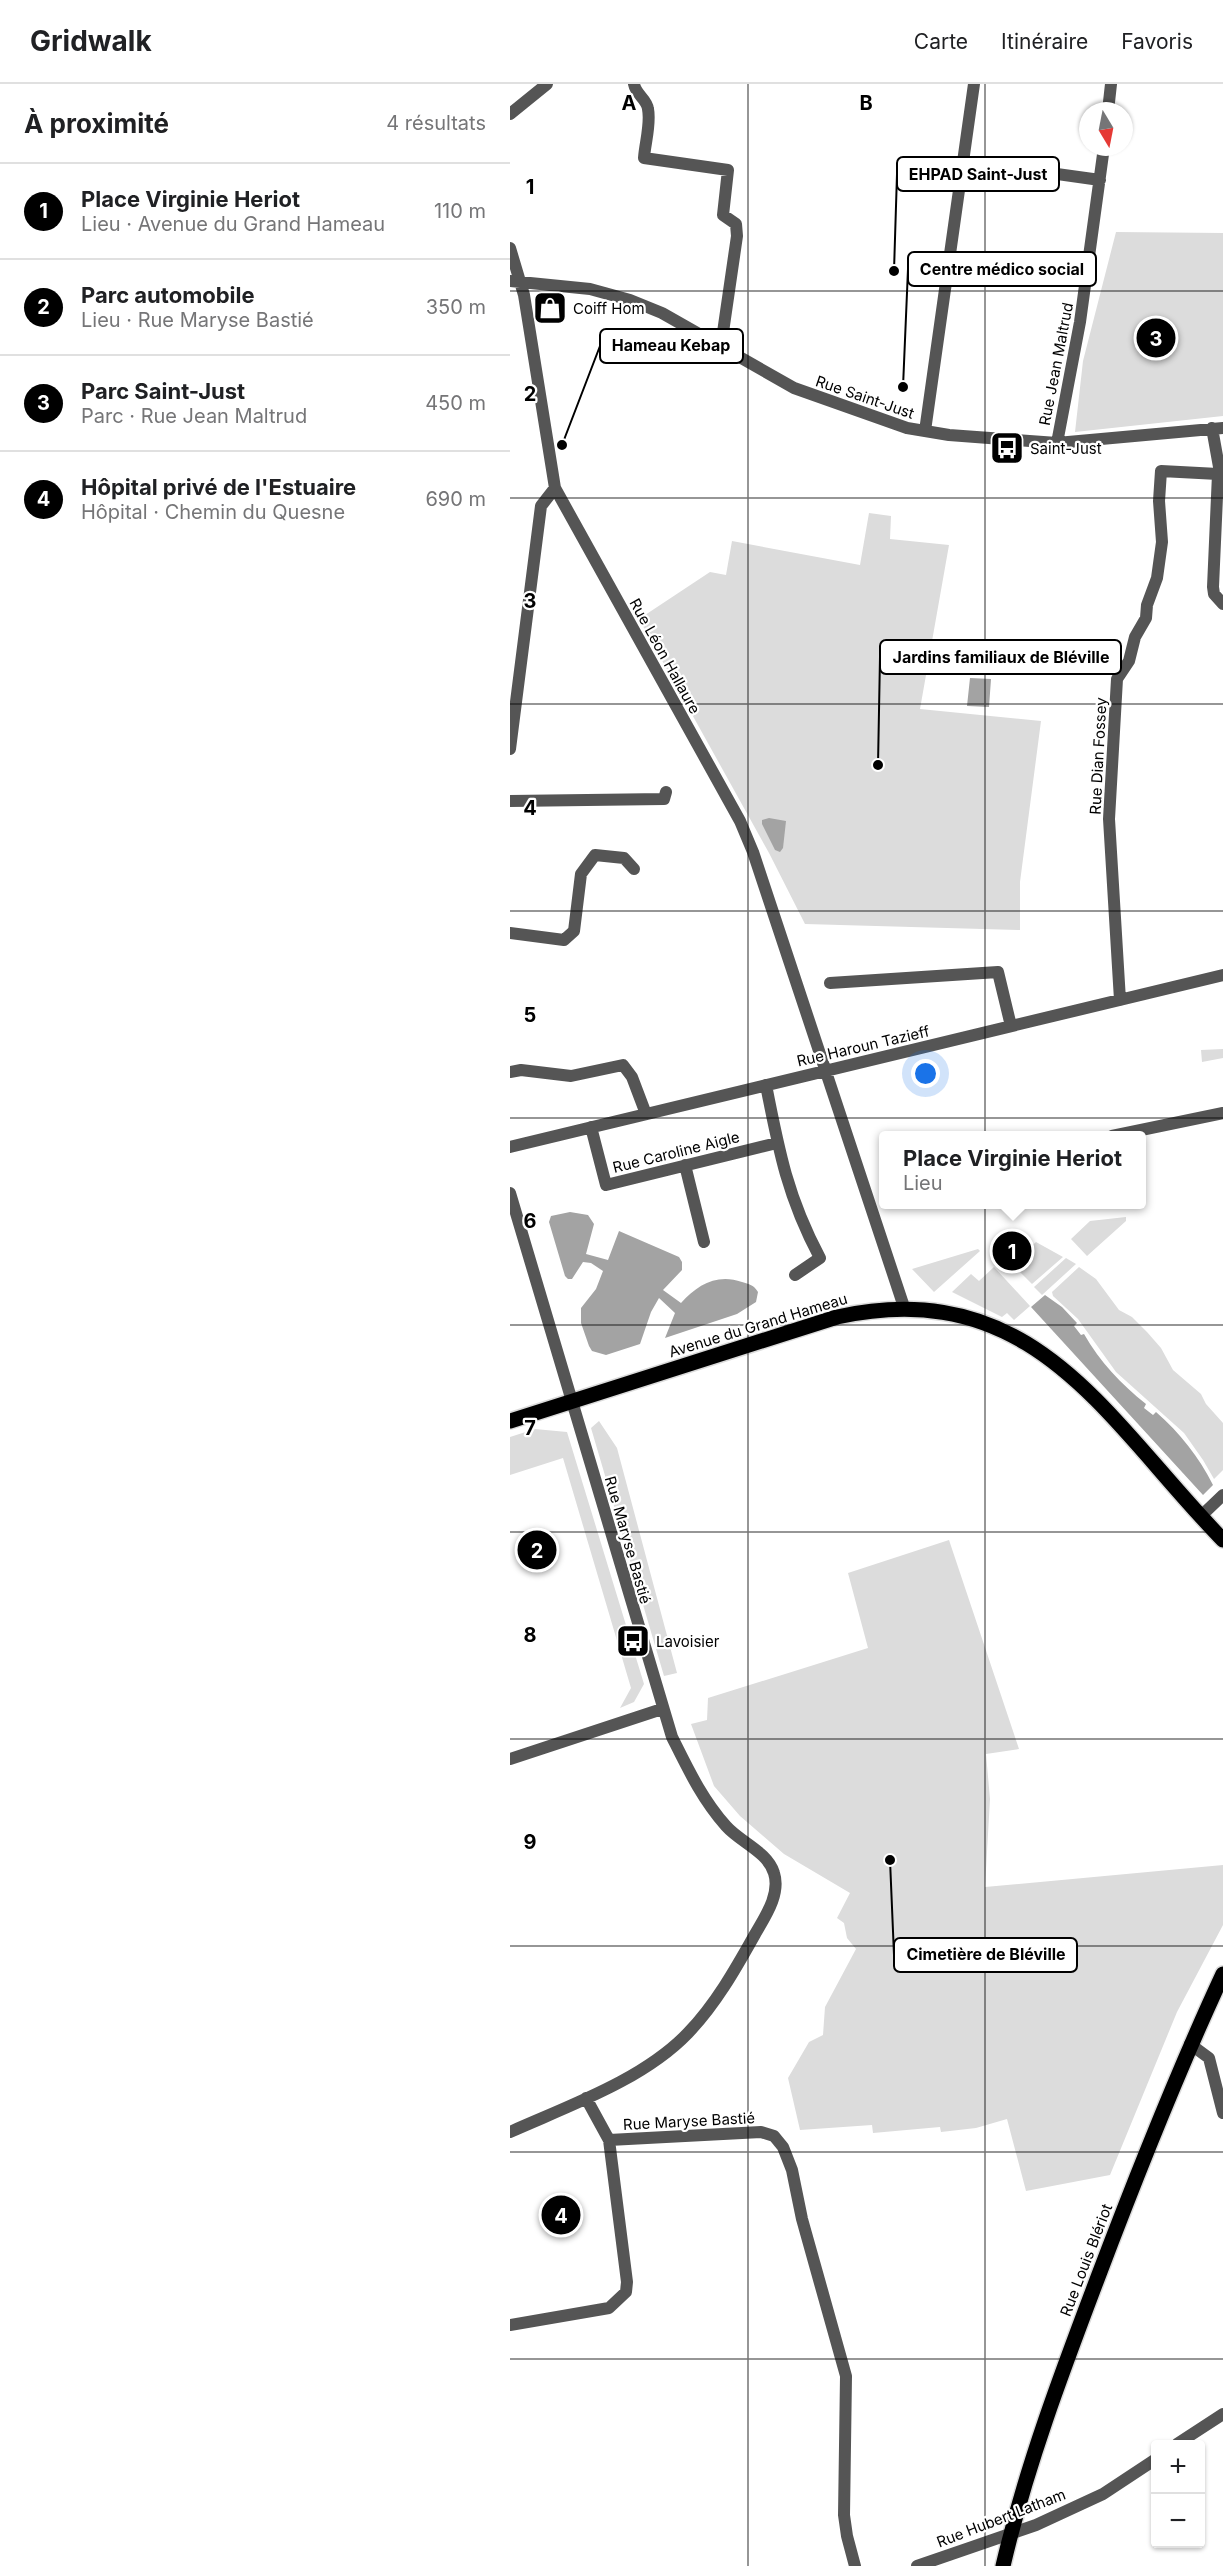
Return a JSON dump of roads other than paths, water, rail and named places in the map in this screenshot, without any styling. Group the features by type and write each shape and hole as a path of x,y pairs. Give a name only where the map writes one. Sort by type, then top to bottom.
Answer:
{"main road":[{"name":"Avenue du Grand Hameau","path":"510,1421 817,1322 863,1312 905,1310 941,1313 987,1325 1013,1336 1050,1357 1099,1402 1223,1540"},
{"name":"Rue Louis Blériot","path":"1003,2566 1044,2419 1132,2187 1190,2044 1223,1974"}],"street":[{"path":"510,114 547,84"},
{"path":"634,84 638,95 646,102 649,110 644,158 728,170 723,215 736,224 737,236 722,346"},
{"path":"925,431 974,84"},
{"path":"1109,102 1111,84"},
{"name":"Rue Jean Maltrud","path":"1057,443 1080,322 1103,156"},
{"path":"964,167 979,163 1100,180"},
{"name":"Rue Léon Hallaure","path":"510,248 555,488 740,821 763,875 905,1310"},
{"name":"Rue Saint-Just","path":"515,281 590,289 630,300 722,346 794,388 907,428 1057,443 1217,428"},
{"path":"1217,428 1220,468 1213,587 1214,594 1223,604"},
{"name":"Rue Dian Fossey","path":"1120,1000 1109,819 1117,679 1129,661 1135,637 1146,618 1147,605 1157,578 1162,542 1159,501 1161,471 1220,468"},
{"path":"510,749 541,506 555,488"},
{"path":"510,801 664,799 666,792"},
{"path":"510,933 564,940 574,931 581,874 595,855 624,858 634,868"},
{"path":"830,983 998,972 1011,1026"},
{"name":"Rue Haroun Tazieff","path":"510,1147 1223,975"},
{"path":"510,1072 521,1070 571,1076 623,1065 632,1077 646,1114"},
{"path":"766,1085 787,1184 797,1213 820,1258 795,1275"},
{"path":"1136,1131 1223,1113"},
{"name":"Rue Caroline Aigle","path":"591,1127 606,1185 777,1143"},
{"path":"685,1165 704,1242"},
{"name":"Rue Maryse Bastié","path":"510,1193 672,1737 699,1792 728,1828 761,1855 774,1870 776,1879 773,1901 737,1966 708,2010 687,2034 649,2065 586,2098 609,2139 761,2132 774,2136 783,2147 792,2170 802,2219 846,2376 844,2516 855,2566"},
{"path":"1200,1517 1223,1496"},
{"path":"510,1759 662,1708"},
{"path":"1190,2044 1209,2058 1223,2113"},
{"path":"510,2132 586,2098"},
{"path":"510,2325 609,2308 626,2292 627,2282 609,2139"},
{"path":"1184,2440 1223,2414"},
{"name":"Rue Hubert Latham","path":"917,2566 1036,2525 1103,2494 1151,2462"}],"place":[{"name":"EHPAD Saint-Just","path":"894,271"},
{"name":"Coiff Hom","path":"550,308"},
{"name":"Parc Saint-Just","path":"1156,338"},
{"name":"Centre médico social","path":"903,387"},
{"name":"Hameau Kebap","path":"562,445"},
{"name":"Saint-Just","path":"1007,448"},
{"name":"Jardins familiaux de Bléville","path":"878,765"},
{"name":"Place Virginie Heriot","path":"1012,1251"},
{"name":"Parc automobile","path":"537,1550"},
{"name":"Lavoisier","path":"633,1641"},
{"name":"Cimetière de Bléville","path":"890,1860"},
{"name":"Hôpital privé de l'Estuaire","path":"561,2215"}]}
